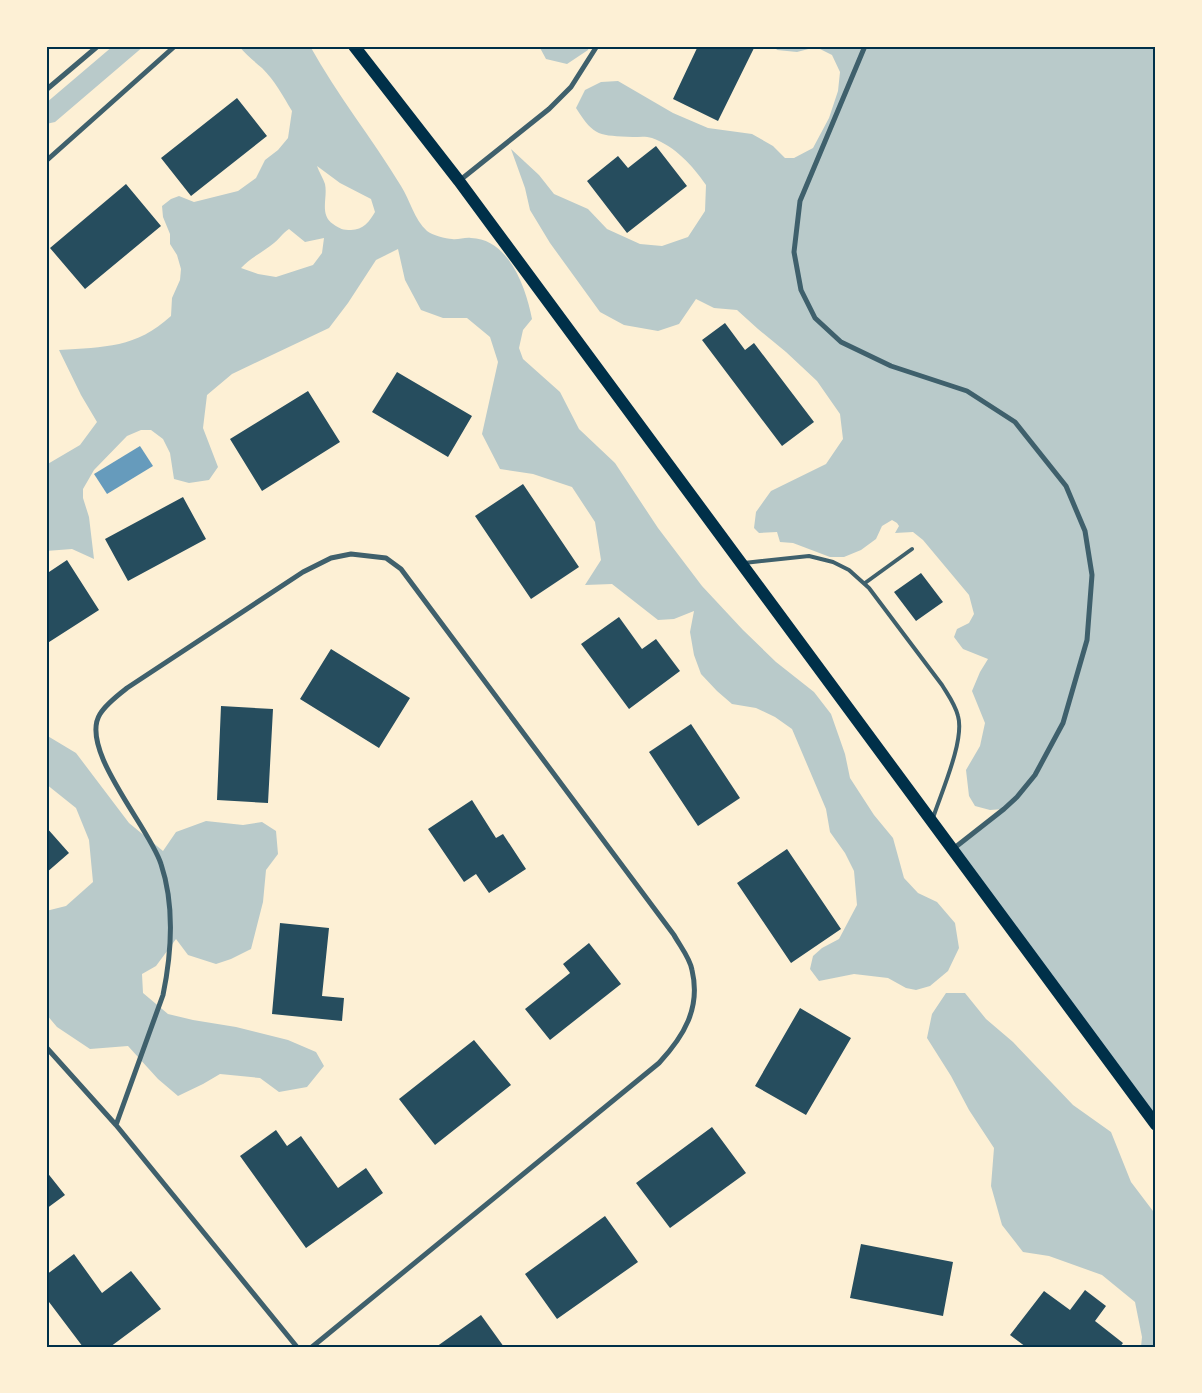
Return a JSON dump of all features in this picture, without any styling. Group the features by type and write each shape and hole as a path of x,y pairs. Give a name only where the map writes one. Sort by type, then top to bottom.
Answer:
{"main road":[{"path":"354,46 458,182 1156,1125"}],"street":[{"path":"46,90 98,46"},
{"path":"47,159 175,46"},
{"path":"458,182 549,109 571,87 597,46"},
{"path":"865,46 800,201 794,252 801,290 815,318 841,342 891,366 967,391 1014,422 1066,486 1085,530 1092,575 1087,640 1063,722 1035,775 1017,797 996,816 951,850"},
{"path":"116,1125 163,995 168,973 171,914 168,887 160,860 103,760 96,741 95,727 100,714 112,700 127,688 303,572 331,558 351,554 386,558 402,569 674,935 692,968 696,997 687,1026 676,1045 659,1063 312,1347"},
{"path":"46,1047 116,1125 297,1347"}],"lane":[{"path":"865,583 912,549"},
{"path":"740,564 809,556 833,562 849,570 865,583 942,685 952,701 959,718 960,736 931,823"}],"shaded area":[{"path":"113,46 144,46 55,122 46,124 46,103"},
{"path":"239,46 310,46 401,186 415,215 427,231 443,238 484,240 496,247 514,267 525,293 532,319 523,330 519,348 523,359 560,392 579,429 615,463 658,528 702,586 776,662 814,692 831,714 845,754 850,778 874,815 893,838 904,878 918,893 937,902 955,923 959,948 948,971 930,986 916,990 906,988 888,978 854,974 819,981 810,969 813,956 822,948 839,939 857,905 854,871 845,853 830,832 826,809 792,729 775,717 756,708 732,704 701,674 694,655 690,632 694,611 674,619 658,620 612,584 585,585 601,560 595,522 572,487 533,474 500,469 482,434 498,362 490,337 467,318 443,318 421,310 405,280 398,249 376,260 329,328 232,374 207,395 203,428 218,467 209,480 189,483 174,479 170,453 163,439 151,430 141,430 127,436 94,470 83,489 83,498 89,517 94,559 72,549 46,551 46,465 80,445 97,422 81,395 59,350 119,344 132,340 158,327 171,316 172,298 180,280 181,269 177,255 170,244 170,234 163,217 162,206 179,196 194,202 238,191 256,178 265,160 278,150 288,138 292,111 271,78","holes":["317,166 340,183 371,199 375,212 366,224 355,230 346,230 329,220 325,211 325,184","289,229 305,242 324,238 322,253 313,265 276,277 258,274 241,268"]},
{"path":"539,46 589,46 588,50 567,64 546,59"},
{"path":"774,46 1156,46 1156,1125 951,850 1003,809 990,810 975,806 969,796 966,770 980,746 985,723 972,691 988,659 963,649 954,637 957,629 969,623 974,614 969,595 923,540 913,532 895,533 899,526 892,520 882,526 876,539 861,550 844,557 830,557 793,543 780,542 777,532 759,533 754,528 756,512 771,491 826,464 843,439 840,414 817,381 737,310 714,308 696,299 679,324 658,331 624,325 600,312 550,243 530,210 525,188 511,149 539,175 554,194 588,209 607,229 640,244 662,246 688,237 705,211 706,185 695,170 669,146 652,138 612,136 593,130 576,108 585,90 601,82 618,81 673,113 708,128 752,134 773,146 785,158 794,158 813,148 829,118 838,91 840,72 832,55 816,47 797,52 777,50"},
{"path":"46,735 76,753 129,823 163,851 176,832 206,821 243,825 262,822 276,831 278,854 266,870 263,902 251,949 216,964 188,955 176,939 156,966 142,974 143,993 168,1014 236,1027 288,1040 316,1052 324,1066 307,1087 279,1092 260,1078 220,1074 178,1096 158,1079 128,1046 90,1049 57,1027 46,1014 46,911 66,906 93,882 89,840 76,808 46,784"},
{"path":"946,993 965,993 986,1019 1013,1042 1073,1105 1111,1132 1131,1182 1156,1215 1156,1347 1141,1347 1142,1337 1135,1302 1102,1275 1049,1256 1023,1252 1002,1225 991,1186 994,1148 969,1110 951,1076 927,1038 932,1014"}],"water":[{"path":"140,446 153,466 107,494 94,474"}],"building":[{"path":"698,46 755,46 718,121 673,99"},
{"path":"237,98 267,136 191,196 161,158"},
{"path":"656,146 687,186 627,233 587,181 618,156 628,168"},
{"path":"126,184 161,226 85,289 50,248"},
{"path":"725,323 745,350 754,343 814,422 782,446 702,340"},
{"path":"397,372 472,416 448,457 372,412"},
{"path":"308,391 340,442 262,491 230,439"},
{"path":"523,484 579,567 531,599 475,516"},
{"path":"183,497 206,539 128,581 105,539"},
{"path":"67,560 99,610 46,644 46,574"},
{"path":"921,573 943,602 916,621 894,592"},
{"path":"619,617 642,649 656,639 680,671 629,709 581,644"},
{"path":"331,649 410,698 379,748 300,699"},
{"path":"221,706 273,709 268,803 217,800"},
{"path":"691,724 740,798 698,826 649,752"},
{"path":"472,800 496,838 503,834 526,869 489,893 476,874 464,882 428,829"},
{"path":"46,827 69,853 46,873"},
{"path":"787,849 841,929 791,963 737,883"},
{"path":"280,923 329,928 322,996 344,998 342,1021 272,1014"},
{"path":"589,943 621,984 550,1040 525,1009 570,973 563,964"},
{"path":"800,1008 851,1038 806,1115 755,1086"},
{"path":"474,1040 511,1085 435,1145 399,1099"},
{"path":"712,1127 746,1173 670,1228 636,1183"},
{"path":"276,1130 287,1146 301,1136 338,1188 366,1168 383,1193 306,1248 240,1156"},
{"path":"46,1171 65,1195 46,1209"},
{"path":"605,1216 638,1262 557,1319 525,1274"},
{"path":"861,1244 953,1262 943,1316 850,1298"},
{"path":"74,1254 102,1293 131,1271 161,1309 110,1347 83,1347 46,1298 46,1275"},
{"path":"1085,1290 1106,1306 1095,1321 1123,1343 1120,1347 1026,1347 1010,1335 1044,1291 1070,1310"},
{"path":"481,1315 504,1347 436,1347"}]}
